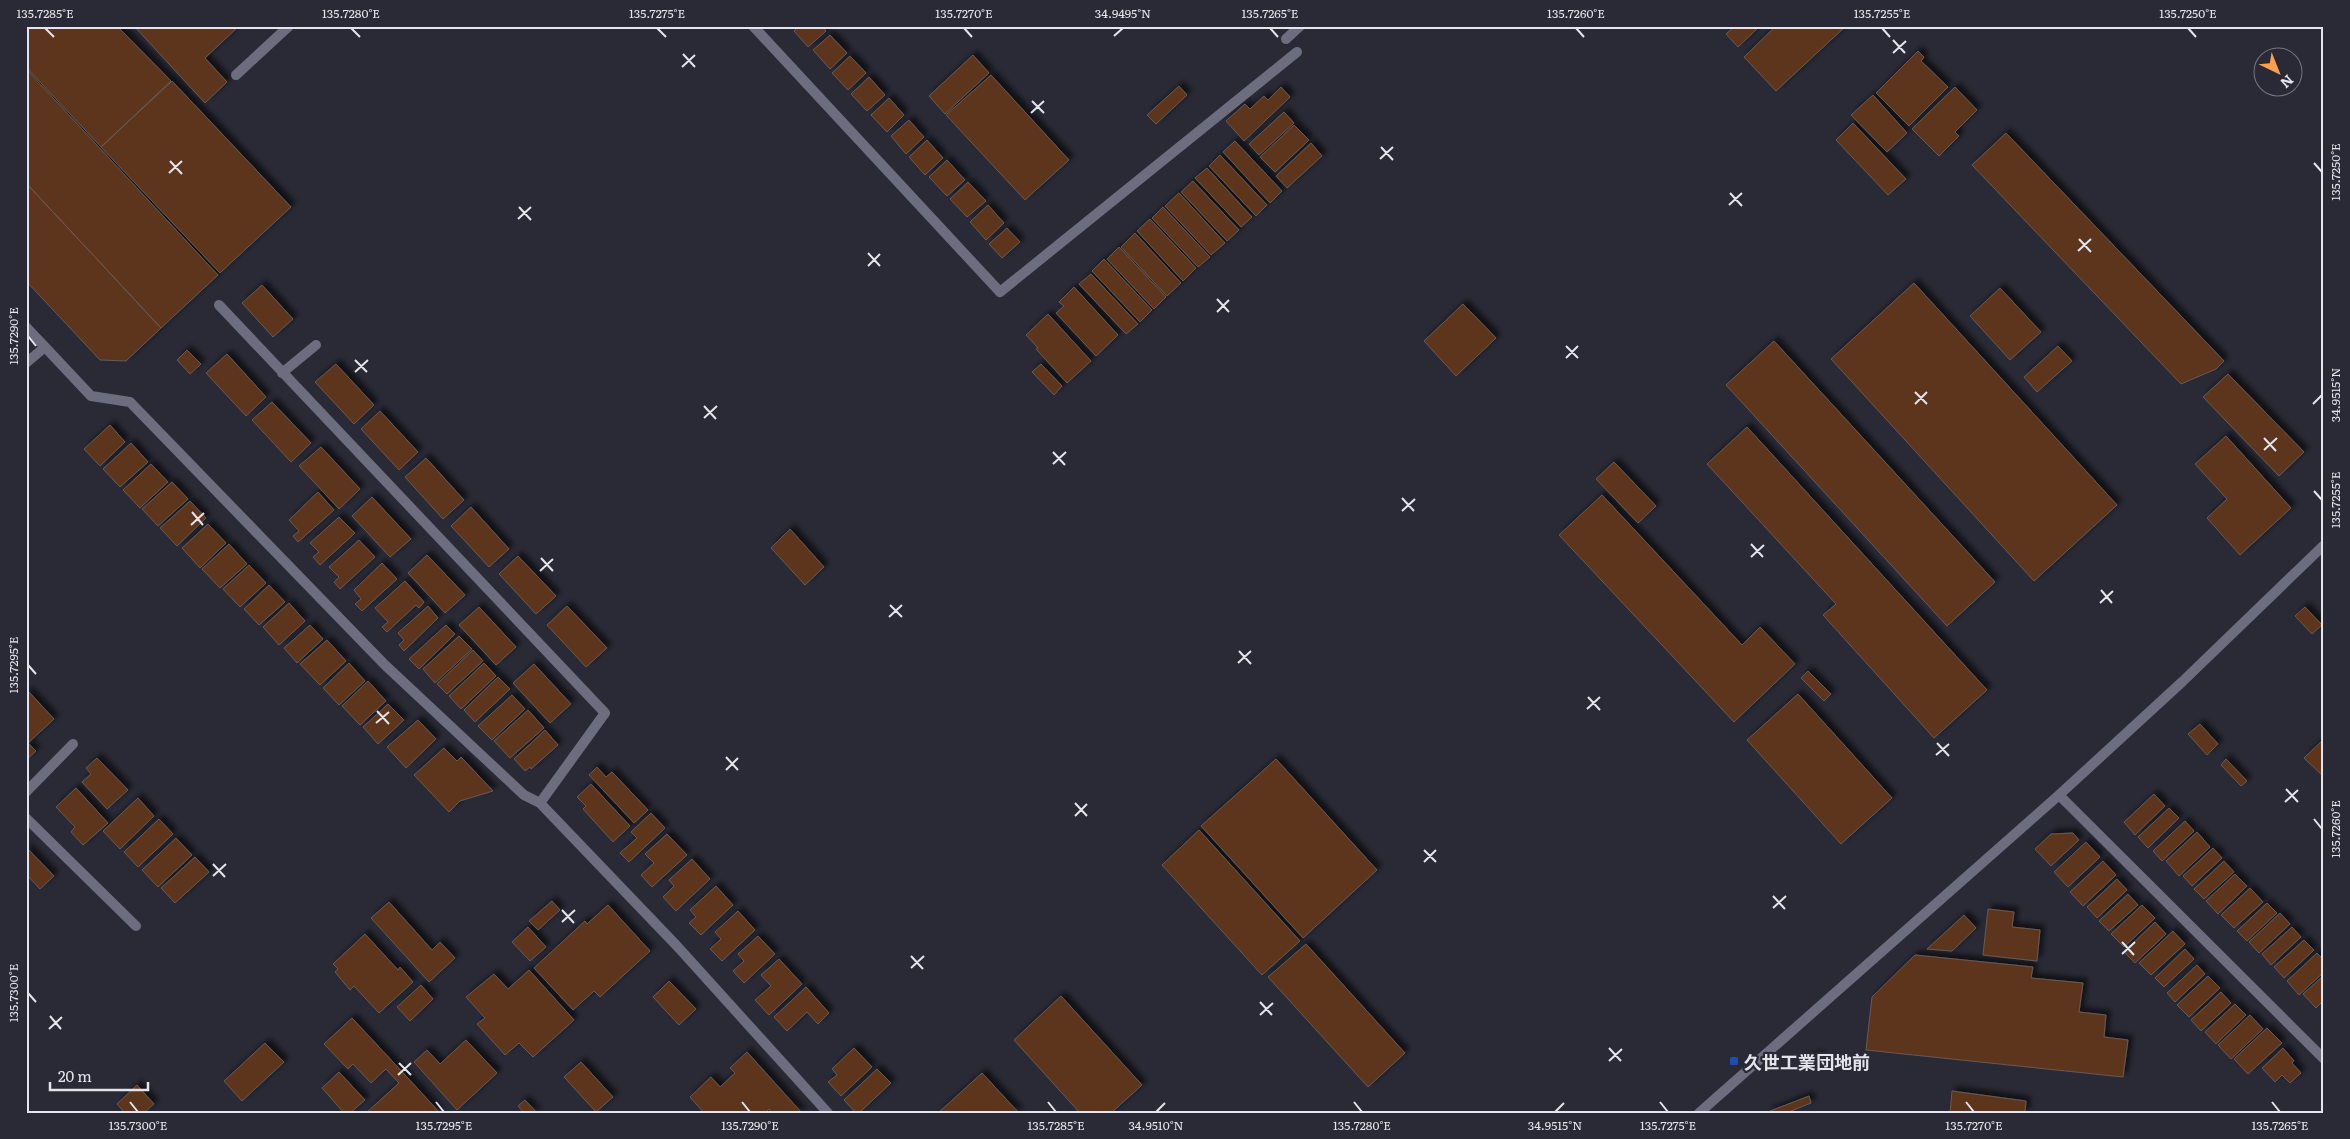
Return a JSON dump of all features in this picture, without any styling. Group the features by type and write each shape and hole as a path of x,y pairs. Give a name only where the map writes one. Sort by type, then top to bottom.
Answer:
{"street":[{"path":"236,75 289,26"},
{"path":"753,26 1000,292 1297,52"},
{"path":"1286,39 1300,26"},
{"path":"219,305 605,713 540,804"},
{"path":"26,327 91,396 130,402 385,665 524,795 540,804 677,946 828,1113"},
{"path":"282,373 316,345"},
{"path":"26,363 45,347"},
{"path":"1699,1113 2059,795 2182,682 2324,545"},
{"path":"26,792 73,744"},
{"path":"2059,795 2324,1059"},
{"path":"26,818 136,926"}],"building":[{"path":"26,26 117,26 171,81 101,147 26,67"},
{"path":"134,26 239,26 205,58 227,82 205,103"},
{"path":"799,26 822,26 826,31 808,47 794,31"},
{"path":"1735,26 1760,26 1738,47 1726,34"},
{"path":"1776,26 1846,26 1776,91 1744,57"},
{"path":"830,35 847,53 830,69 813,50"},
{"path":"1918,51 1924,57 1921,61 1948,87 1909,126 1876,93"},
{"path":"973,55 989,73 945,114 929,96"},
{"path":"850,56 866,73 848,90 832,73"},
{"path":"26,69 218,275 161,328 26,183"},
{"path":"991,75 1069,160 1025,200 946,115"},
{"path":"869,77 885,95 867,111 851,94"},
{"path":"172,81 291,207 220,273 101,147"},
{"path":"1179,86 1187,95 1156,124 1147,115"},
{"path":"1281,87 1290,97 1244,141 1226,121 1245,104 1250,109 1264,96 1268,100"},
{"path":"1955,87 1977,110 1955,132 1959,136 1939,156 1912,129"},
{"path":"1873,95 1907,133 1887,152 1851,115"},
{"path":"889,98 904,115 887,132 871,115"},
{"path":"1284,112 1294,123 1259,155 1249,144"},
{"path":"909,120 924,137 906,154 891,136"},
{"path":"1853,123 1906,179 1888,195 1836,140"},
{"path":"1294,125 1309,140 1275,172 1260,157"},
{"path":"2006,133 2224,361 2216,369 2181,384 1972,165"},
{"path":"927,140 943,158 925,175 909,157"},
{"path":"1235,141 1282,191 1270,203 1223,152"},
{"path":"1311,143 1322,156 1287,188 1276,176"},
{"path":"1220,155 1267,205 1256,216 1209,166"},
{"path":"947,160 965,180 947,196 929,177"},
{"path":"1207,168 1252,217 1241,227 1195,178"},
{"path":"1193,181 1239,230 1227,241 1181,192"},
{"path":"968,182 986,201 967,217 950,199"},
{"path":"26,183 161,328 126,361 100,360 26,281"},
{"path":"1179,193 1225,243 1211,255 1165,206"},
{"path":"988,205 1004,223 986,240 970,222"},
{"path":"1163,207 1210,257 1198,267 1152,218"},
{"path":"1150,219 1196,268 1183,281 1137,231"},
{"path":"1007,228 1020,242 1002,258 989,244"},
{"path":"1135,233 1181,283 1167,296 1121,247"},
{"path":"1119,247 1166,297 1154,309 1107,259"},
{"path":"1104,259 1152,310 1140,322 1092,271"},
{"path":"1091,274 1138,324 1126,334 1079,284"},
{"path":"1914,283 2117,505 2034,581 1831,359"},
{"path":"262,285 293,319 273,337 242,303"},
{"path":"1074,287 1118,335 1096,356 1056,313 1064,306 1059,302"},
{"path":"2000,288 2041,332 2010,360 1970,316"},
{"path":"1463,304 1496,338 1456,376 1424,341"},
{"path":"1048,314 1091,361 1067,383 1026,335"},
{"path":"1774,341 1995,582 1947,626 1726,385"},
{"path":"2058,346 2072,361 2037,392 2024,377"},
{"path":"187,350 201,364 190,374 177,360"},
{"path":"227,354 266,397 246,416 206,373"},
{"path":"336,364 374,405 354,424 315,382"},
{"path":"1041,364 1062,386 1054,395 1032,372"},
{"path":"2228,374 2304,452 2279,476 2203,397"},
{"path":"272,402 311,443 291,462 252,420"},
{"path":"380,411 418,452 399,470 361,429"},
{"path":"110,425 125,442 100,466 84,449"},
{"path":"1747,427 1987,690 1934,738 1823,615 1836,604 1707,464"},
{"path":"2226,436 2291,508 2240,555 2207,518 2227,499 2195,464"},
{"path":"131,443 148,462 120,487 103,469"},
{"path":"321,447 360,489 339,509 299,466"},
{"path":"426,458 464,500 443,519 405,477"},
{"path":"1614,462 1656,506 1638,523 1596,479"},
{"path":"151,464 168,482 140,508 123,490"},
{"path":"172,482 188,499 158,526 142,509"},
{"path":"318,492 334,510 298,542 293,536 299,531 289,520"},
{"path":"1602,495 1742,645 1760,627 1795,664 1734,722 1559,535"},
{"path":"372,497 411,539 390,557 352,516"},
{"path":"190,501 206,518 177,546 160,528"},
{"path":"471,507 509,549 489,567 451,526"},
{"path":"339,517 355,533 320,565 313,557 319,552 310,543"},
{"path":"208,524 226,543 200,568 182,548"},
{"path":"790,529 824,567 805,585 771,548"},
{"path":"359,540 375,557 340,589 334,582 339,577 329,567"},
{"path":"229,544 247,564 220,588 202,569"},
{"path":"427,555 465,595 445,613 408,573"},
{"path":"518,556 556,596 536,614 499,574"},
{"path":"382,563 397,579 362,611 355,604 361,599 354,590"},
{"path":"249,565 266,583 240,607 223,589"},
{"path":"405,581 424,602 419,608 416,605 387,632 382,627 388,622 375,608"},
{"path":"269,585 285,602 259,625 244,609"},
{"path":"289,603 305,621 279,645 263,627"},
{"path":"428,606 438,618 404,651 399,645 404,640 398,633"},
{"path":"567,606 607,648 586,667 547,625"},
{"path":"479,607 516,647 496,665 459,625"},
{"path":"2305,607 2322,625 2312,634 2295,616"},
{"path":"310,625 323,639 297,663 284,648"},
{"path":"446,625 455,634 419,669 409,659"},
{"path":"459,636 472,649 435,683 423,669"},
{"path":"327,640 346,661 320,685 300,664"},
{"path":"473,650 483,661 447,694 437,684"},
{"path":"349,663 365,681 339,705 323,688"},
{"path":"484,663 496,676 461,709 449,696"},
{"path":"534,664 571,704 550,723 513,683"},
{"path":"1808,671 1831,694 1824,701 1801,678"},
{"path":"498,677 510,689 475,722 464,710"},
{"path":"368,681 386,701 360,725 342,706"},
{"path":"28,691 54,719 28,743 36,751 26,760 26,693"},
{"path":"1798,694 1892,798 1841,844 1747,740"},
{"path":"512,695 525,709 492,740 478,726"},
{"path":"388,704 404,720 378,744 363,727"},
{"path":"528,710 544,728 510,758 494,741"},
{"path":"418,720 436,739 406,768 387,747"},
{"path":"2200,724 2218,744 2207,755 2188,734"},
{"path":"545,730 558,745 531,769 530,767 525,771 514,759"},
{"path":"2324,739 2324,777 2304,758"},
{"path":"444,748 457,761 461,757 493,791 460,801 449,812 414,775"},
{"path":"97,758 128,790 107,809 82,782 91,774 86,768"},
{"path":"1276,759 1377,870 1303,938 1201,826"},
{"path":"2226,759 2247,781 2241,786 2221,765"},
{"path":"597,767 606,777 612,772 648,810 634,823 589,775"},
{"path":"591,784 630,826 613,842 583,809 586,806 577,797"},
{"path":"76,788 108,823 83,845 71,832 75,827 56,807"},
{"path":"2154,794 2165,806 2135,835 2124,822"},
{"path":"138,798 154,816 120,849 103,831"},
{"path":"2169,808 2179,818 2148,848 2138,837"},
{"path":"651,813 665,828 629,862 620,853 637,838 631,832"},
{"path":"159,819 173,834 138,867 124,852"},
{"path":"2185,821 2194,831 2162,861 2153,851"},
{"path":"1199,830 1300,941 1262,975 1162,865"},
{"path":"2197,832 2210,847 2179,876 2166,861"},
{"path":"2073,833 2079,840 2051,866 2035,849 2051,834"},
{"path":"667,834 687,855 652,887 641,875 654,863 645,854"},
{"path":"176,838 192,855 158,887 142,870"},
{"path":"2086,842 2100,857 2068,887 2054,872"},
{"path":"26,847 54,876 40,889 26,874"},
{"path":"2213,848 2222,858 2192,886 2183,876"},
{"path":"195,857 209,872 175,903 161,888"},
{"path":"692,859 710,879 676,911 663,897 674,886 669,880"},
{"path":"2103,861 2116,875 2083,906 2070,892"},
{"path":"2224,861 2234,872 2204,899 2194,889"},
{"path":"2235,874 2247,886 2218,914 2206,901"},
{"path":"2117,879 2127,890 2097,918 2087,907"},
{"path":"716,886 733,905 701,935 689,923 696,917 690,910"},
{"path":"2250,888 2263,902 2234,928 2221,915"},
{"path":"2128,894 2138,905 2109,931 2099,921"},
{"path":"552,901 560,910 538,930 529,921"},
{"path":"389,902 432,950 440,942 455,958 429,982 371,918"},
{"path":"2267,903 2277,913 2247,941 2237,931"},
{"path":"608,905 650,951 600,997 594,991 573,1010 534,968 585,921 587,924"},
{"path":"2142,905 2155,918 2124,947 2111,934"},
{"path":"1988,909 2014,912 2012,927 2040,930 2037,961 1983,955"},
{"path":"738,911 755,930 722,961 710,949 721,939 715,932"},
{"path":"2280,913 2290,924 2259,953 2249,942"},
{"path":"1964,915 1976,928 1952,951 1927,949"},
{"path":"2155,922 2166,934 2135,963 2124,952"},
{"path":"528,927 546,947 530,961 512,942"},
{"path":"2292,927 2301,937 2271,965 2262,954"},
{"path":"2173,931 2185,944 2151,975 2139,963"},
{"path":"365,934 398,970 400,967 413,982 379,1013 354,986 350,990 335,972 338,969 333,964"},
{"path":"758,936 775,954 744,983 733,971 744,961 738,954"},
{"path":"2304,940 2314,950 2284,978 2274,967"},
{"path":"1306,944 1405,1053 1368,1087 1268,977"},
{"path":"2185,949 2194,959 2164,987 2155,978"},
{"path":"2317,953 2324,960 2324,972 2299,995 2287,981"},
{"path":"1915,955 2033,967 2031,978 2083,983 2079,1012 2106,1015 2104,1037 2128,1040 2123,1077 1866,1050 1872,997"},
{"path":"779,959 802,984 769,1015 755,1000 771,986 761,975"},
{"path":"2197,965 2205,974 2175,1002 2167,993"},
{"path":"529,970 574,1020 533,1057 519,1043 505,1055 477,1024 485,1018 466,997 494,974 508,989"},
{"path":"2324,975 2324,1000 2316,1008 2303,994"},
{"path":"2208,976 2220,988 2189,1017 2177,1005"},
{"path":"669,981 696,1009 679,1025 653,997"},
{"path":"421,985 433,999 410,1021 397,1007"},
{"path":"806,987 829,1013 818,1024 807,1012 787,1031 774,1017"},
{"path":"2221,992 2231,1003 2201,1031 2191,1020"},
{"path":"1061,996 1142,1085 1111,1113 1080,1113 1014,1040"},
{"path":"2235,1004 2246,1015 2216,1044 2205,1032"},
{"path":"2250,1015 2263,1029 2231,1059 2218,1045"},
{"path":"352,1018 440,1113 366,1113 399,1083 386,1069 371,1083 353,1064 348,1069 324,1044"},
{"path":"2267,1028 2282,1043 2248,1074 2234,1059"},
{"path":"466,1040 497,1073 457,1110 414,1062 427,1050 440,1064"},
{"path":"265,1043 284,1062 242,1101 224,1081"},
{"path":"854,1048 872,1067 841,1096 828,1082 837,1075 832,1069"},
{"path":"2283,1048 2301,1073 2290,1083 2282,1075 2275,1082 2262,1068"},
{"path":"747,1052 802,1113 772,1113 769,1109 765,1113 704,1113 690,1097 711,1077 720,1087 735,1073 730,1068"},
{"path":"1820,1055 1822,1061 1802,1066 1801,1060"},
{"path":"581,1062 613,1097 596,1112 564,1077"},
{"path":"877,1069 891,1083 859,1113 856,1113 844,1100"},
{"path":"339,1072 365,1100 350,1113 344,1113 322,1088"},
{"path":"982,1073 1019,1113 938,1113"},
{"path":"137,1085 154,1104 144,1113 125,1113 117,1104"},
{"path":"1952,1091 2026,1101 2025,1113 1950,1113"},
{"path":"1809,1096 1811,1103 1786,1113 1765,1113"},
{"path":"525,1100 537,1113 524,1113 518,1106"}],"place":[{"name":"久世工業団地前","path":"1734,1061"}]}
